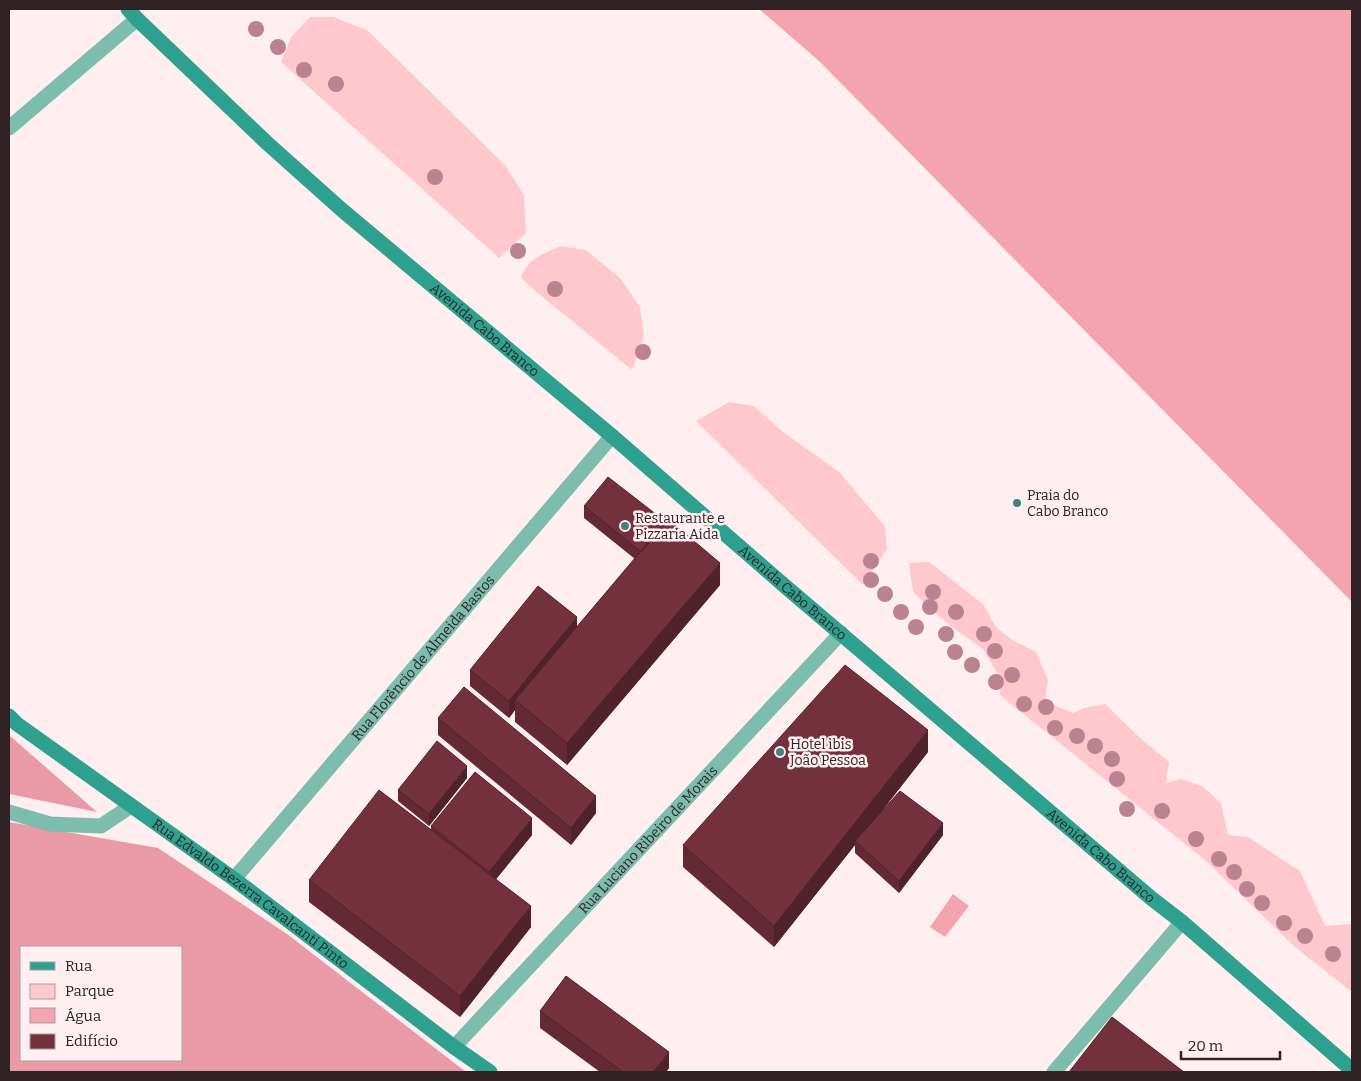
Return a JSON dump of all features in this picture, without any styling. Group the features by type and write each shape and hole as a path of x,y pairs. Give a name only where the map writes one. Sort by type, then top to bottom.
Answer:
{"main road":[{"name":"Avenida Cabo Branco","path":"132,14 267,143 342,210 612,436 1151,898 1182,922 1352,1070"},
{"name":"Rua Edvaldo Bezerra Cavalcanti Pinto","path":"9,716 17,724 234,879 490,1072"}],"street":[{"path":"9,128 132,14"},
{"name":"Rua Florêncio de Almeida Bastos","path":"234,879 612,436"},
{"name":"Rua Luciano Ribeiro de Morais","path":"454,1046 841,633"},
{"path":"9,812 50,824 101,826 131,806"},
{"path":"1054,1072 1182,922"}],"green space":[{"path":"310,17 333,17 367,30 505,165 524,195 526,233 499,258 281,62 291,37"},
{"path":"561,246 586,250 620,278 640,307 644,337 632,370 521,278 527,266 536,257"},
{"path":"729,402 754,406 782,431 839,472 885,526 887,549 863,585 696,421"},
{"path":"929,562 983,604 996,627 1012,640 1036,652 1048,680 1045,701 1073,713 1084,708 1105,704 1139,737 1169,762 1166,783 1181,779 1202,786 1221,803 1228,835 1248,837 1300,871 1325,926 1352,924 1352,992 1295,947 1206,861 1000,695 1001,680 983,649 952,627 913,592 909,563"}],"shaded area":[{"path":"9,735 97,812 9,794"},
{"path":"9,822 158,848 287,934 466,1072 9,1072"}],"water":[{"path":"759,9 1352,9 1352,602 819,61"},
{"path":"953,894 969,906 945,937 930,927"}],"building":[{"name":"Restaurante e Pizzaria Aida","path":"608,477 666,522 641,552 584,506"},
{"path":"668,519 720,563 567,743 515,700"},
{"path":"538,586 577,617 509,701 470,670"},
{"path":"845,665 928,730 774,926 683,845"},
{"path":"464,687 596,796 571,828 438,718"},
{"path":"437,741 467,766 429,814 398,790"},
{"path":"475,772 532,818 489,872 431,826"},
{"path":"379,790 531,906 460,996 309,880"},
{"path":"900,791 943,823 899,881 855,841"},
{"path":"566,976 669,1052 653,1072 623,1072 540,1011"},
{"path":"1112,1017 1184,1072 1069,1072"}],"place":[{"name":"Praia do Cabo Branco","path":"1017,503"},
{"name":"Restaurante e Pizzaria Aida","path":"625,526"},
{"name":"Hotel ibis João Pessoa","path":"780,752"}]}
